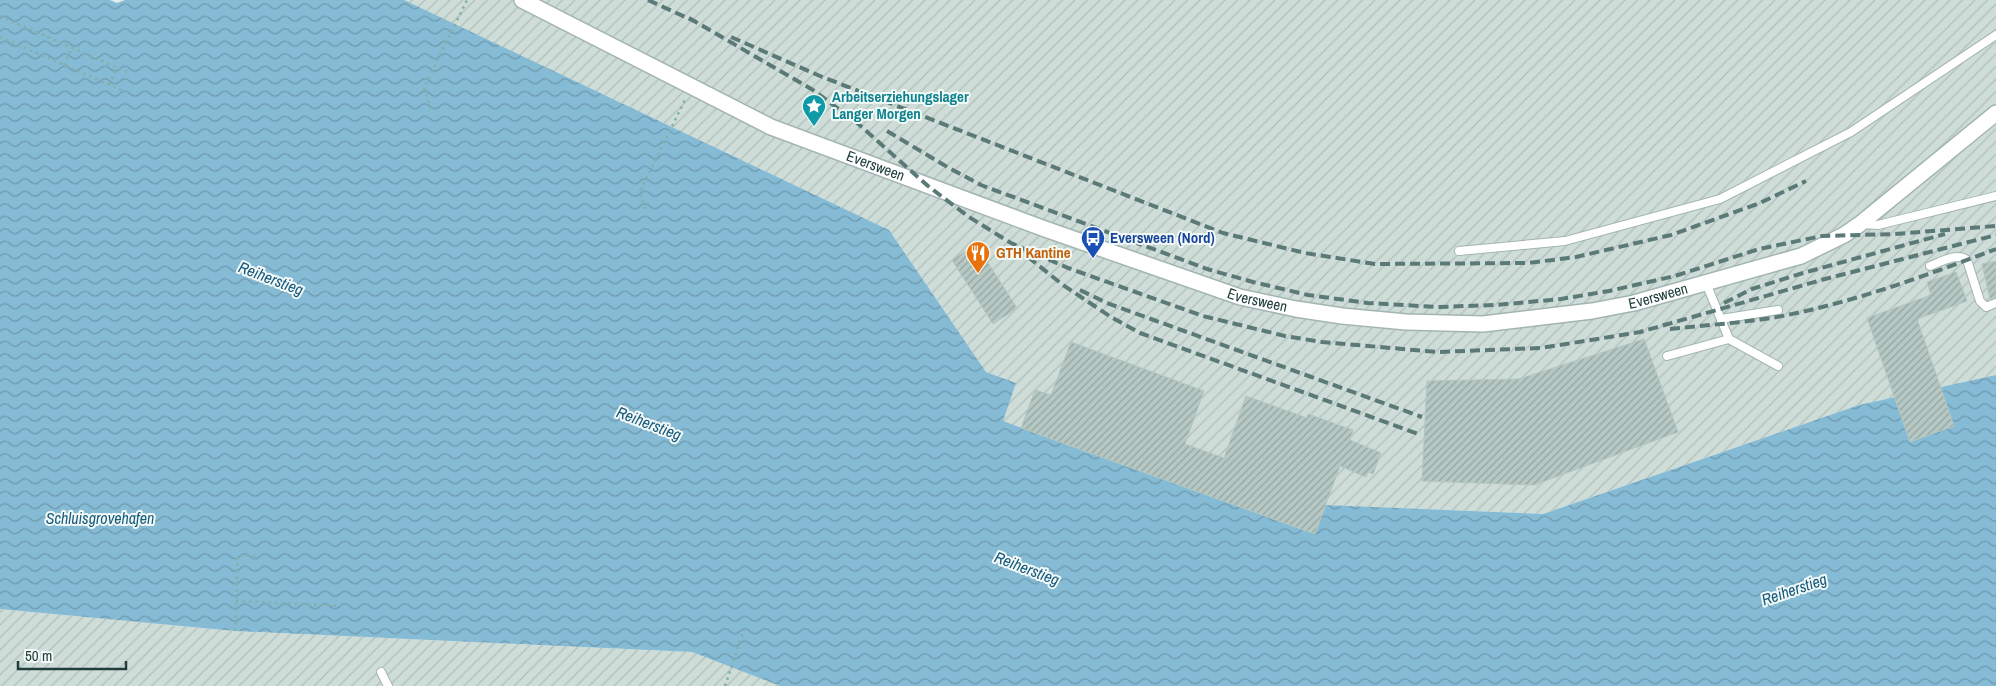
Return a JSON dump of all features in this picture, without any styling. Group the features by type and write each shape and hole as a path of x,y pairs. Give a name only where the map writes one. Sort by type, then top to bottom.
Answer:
{"street":[{"name":"Eversween","path":"522,0 771,127 1045,229 1240,297 1296,309 1342,316 1406,322 1483,324 1547,318 1634,303 1801,256 1844,235 1860,224 1996,113"}],"lane":[{"path":"1459,251 1565,242 1720,199 1851,132 1996,35"},
{"path":"1860,224 1878,225 1996,196"},
{"path":"1930,266 1958,256 1964,258 1967,260 1980,301 1986,306 1996,304"},
{"path":"1706,283 1729,339 1778,366"},
{"path":"1720,319 1778,310"},
{"path":"1667,356 1729,339"},
{"path":"381,672 388,686"}],"path":[{"path":"431,109 424,88 467,0"},
{"path":"0,16 129,73"},
{"path":"0,37 121,90"},
{"path":"64,65 72,48"},
{"path":"109,85 117,68"},
{"path":"645,210 640,191 691,86"},
{"path":"235,631 238,555 259,556"},
{"path":"236,601 342,606"},
{"path":"725,686 744,630"}],"shaded area":[{"path":"402,0 1996,0 1996,375 1859,405 1543,514 1326,505 1315,534 1002,421 1016,383 986,372 889,230"},
{"path":"0,609 235,631 692,652 780,686 0,686"}],"water":[{"path":"0,0 110,0 117,3 125,0 404,0 889,230 986,372 1016,383 1003,421 1315,534 1326,505 1543,514 1859,405 1996,375 1996,686 780,686 692,652 235,631 0,609"}],"building":[{"path":"976,244 1017,308 993,324 952,260"},
{"path":"1996,261 1996,297 1990,299 1982,264"},
{"path":"1956,272 1967,301 1917,319 1954,426 1910,442 1867,318 1931,295 1927,282"},
{"path":"1644,339 1678,432 1534,485 1422,481 1427,381 1519,379"},
{"path":"1071,342 1204,391 1185,444 1224,458 1246,396 1307,418 1308,414 1353,430 1350,440 1381,453 1373,474 1368,472 1366,477 1340,466 1315,534 1021,428 1035,390 1051,395"}],"railway":[{"path":"648,0 694,21"},
{"path":"689,18 813,90 855,121 928,186 969,217 1011,243 1068,268 1203,316 1285,336 1322,342 1437,352 1540,348 1640,332 1825,279 1996,235"},
{"path":"731,37 820,76 1223,233 1305,253 1375,264 1528,263 1576,257 1671,235 1760,203 1806,181"},
{"path":"887,131 981,185 1207,269 1308,295 1368,303 1438,307 1496,305 1561,299 1609,291 1675,276 1759,249 1822,236 1895,234 1996,226"},
{"path":"1724,303 1752,289 1803,273 1945,234"},
{"path":"1670,329 1751,321 1805,311 1888,288 1996,249"},
{"path":"1028,257 1063,285 1111,317 1140,333 1421,435"},
{"path":"1080,290 1107,303 1422,417"}],"place":[{"name":"Arbeitserziehungslager Langer Morgen","path":"814,127"},
{"name":"Eversween (Nord)","path":"1093,259"},
{"name":"GTH Kantine","path":"978,274"}],"water label":[{"name":"Reiherstieg","path":"271,278"},
{"name":"Reiherstieg","path":"649,423"},
{"name":"Schluisgrovehafen","path":"100,518"},
{"name":"Reiherstieg","path":"1027,568"},
{"name":"Reiherstieg","path":"1794,589"}]}
